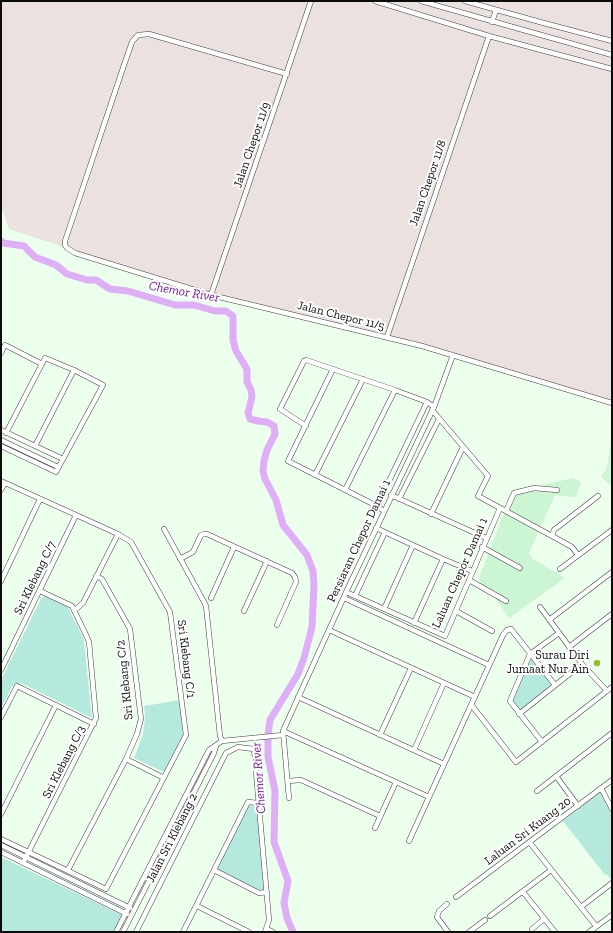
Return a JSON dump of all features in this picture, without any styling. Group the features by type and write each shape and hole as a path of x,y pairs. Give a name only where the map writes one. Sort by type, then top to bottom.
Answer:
{"street":[{"name":"Jalan Chepor 11/9","path":"211,294 311,1"},
{"path":"375,1 489,36 612,69"},
{"path":"421,1 612,55"},
{"path":"465,1 612,41"},
{"path":"492,22 496,10"},
{"name":"Jalan Chepor 11/5","path":"287,74 149,34 138,35 132,42 65,241 67,248 75,253 211,294 387,337 453,355 612,403"},
{"name":"Jalan Chepor 11/8","path":"387,337 489,36"},
{"path":"1,353 5,345 42,364"},
{"name":"Persiaran Chepor Damai 1","path":"283,733 346,592 433,408 453,355"},
{"path":"57,470 63,460 103,385 74,370 45,358 3,431 63,460"},
{"name":"Laluan Chepor Damai 1","path":"306,426 281,410 284,400 304,361 306,360 427,402 488,476 478,496 572,547 578,555"},
{"path":"333,369 288,461 377,506 384,511"},
{"path":"35,446 74,370"},
{"path":"315,475 363,379"},
{"path":"345,490 395,390"},
{"path":"377,506 427,402"},
{"path":"399,499 439,418"},
{"path":"1,440 57,470"},
{"path":"1,446 57,470"},
{"path":"431,514 463,447"},
{"path":"1,490 3,482"},
{"name":"Sri Klebang C/1","path":"3,482 118,534 131,542 170,612 186,735 106,889 68,870"},
{"path":"506,511 514,493 534,488 557,490"},
{"path":"392,495 486,538"},
{"path":"552,536 554,530 598,496"},
{"path":"1,581 40,500"},
{"name":"Laluan Chepor Damai 1","path":"346,592 444,636 446,635 482,547 500,508"},
{"name":"Sri Klebang C/7","path":"1,670 76,515"},
{"path":"376,528 443,560 472,571"},
{"path":"164,529 206,606 220,736 222,740"},
{"path":"560,568 612,530"},
{"path":"355,596 385,532"},
{"path":"40,591 69,605 75,610 83,603 118,534"},
{"path":"180,559 193,552 201,536 204,534 292,573 296,582 277,625"},
{"path":"384,609 413,545"},
{"path":"211,598 234,547"},
{"path":"482,547 520,568"},
{"path":"414,622 443,560"},
{"path":"244,611 266,562"},
{"path":"549,620 612,572"},
{"name":"Sri Klebang C/2","path":"68,870 126,759 138,734 141,719 130,629 102,579 96,576"},
{"path":"469,580 506,601"},
{"path":"344,598 489,665"},
{"path":"540,607 582,664 607,691"},
{"name":"Sri Klebang C/3","path":"23,863 96,718 89,642 75,610"},
{"path":"456,611 492,631"},
{"path":"569,647 612,614"},
{"path":"409,841 474,697 503,635 507,630 511,629 556,685"},
{"path":"329,630 474,697"},
{"path":"542,742 510,701 530,654 559,633"},
{"path":"519,714 582,664"},
{"path":"380,735 411,668"},
{"path":"414,750 444,683"},
{"path":"1,717 17,686 94,724"},
{"path":"473,707 516,762 612,687"},
{"path":"298,697 444,764"},
{"path":"1,814 56,705"},
{"path":"283,733 289,798"},
{"path":"116,932 209,750 222,740 283,733 429,797"},
{"path":"537,791 612,733"},
{"path":"123,932 214,754 216,746"},
{"name":"Jalan Sri Klebang 2","path":"136,932 226,753 238,747 254,749 259,803"},
{"path":"126,759 164,778"},
{"path":"556,776 578,806"},
{"path":"288,781 301,780 380,816"},
{"name":"Laluan Sri Kuang 20","path":"456,898 612,780"},
{"path":"375,828 396,782"},
{"path":"601,788 612,809"},
{"path":"183,932 248,802 259,803 269,920 266,930 273,932"},
{"path":"1,839 68,870"},
{"path":"530,843 596,926"},
{"path":"1,845 134,910"},
{"path":"1,852 130,916"},
{"path":"214,870 259,893 267,892"},
{"path":"490,916 551,870"},
{"path":"581,907 612,883"},
{"path":"523,892 555,932"},
{"path":"447,904 439,911 437,918 448,932"},
{"path":"196,906 250,932"},
{"path":"589,932 612,915"},
{"path":"532,929 544,919"},
{"path":"469,932 486,920"}],"shaded area":[{"path":"1,1 612,1 612,403 453,355 211,295 75,253 67,248 9,229 1,206"},
{"path":"45,596 67,606 83,637 92,718 21,683 12,686 1,708 1,680 41,599"},
{"path":"530,654 555,685 519,714 510,701"},
{"path":"180,700 183,736 164,772 134,758 143,735 145,717 144,706"},
{"path":"600,792 612,815 612,881 607,874 605,875 563,821"},
{"path":"248,802 259,803 267,892 259,893 214,870"},
{"path":"1,857 124,916 116,932 1,932"}],"green space":[{"path":"612,434 612,486 601,477 607,468"},
{"path":"573,478 581,482 576,497 555,495 529,553 533,559 565,578 509,618 496,599 496,591 483,589 479,578 512,492"}],"waterway":[{"name":"Chemor River","path":"1,241 3,243 24,246 35,257 56,265 67,274 87,280 96,280 110,289 128,291 175,305 194,305 215,311 226,311 233,316 233,340 236,351 247,369 247,382 251,390 252,397 248,413 250,419 267,422 274,426 275,434 267,450 264,461 263,471 265,479 276,500 283,525 307,555 313,571 314,585 312,627 304,658 298,674 270,720 268,734 268,757 275,791 274,842 288,881 284,903 287,918 293,932"}],"place":[{"name":"Surau Diri Jumaat Nur Ain","path":"597,663"}]}
